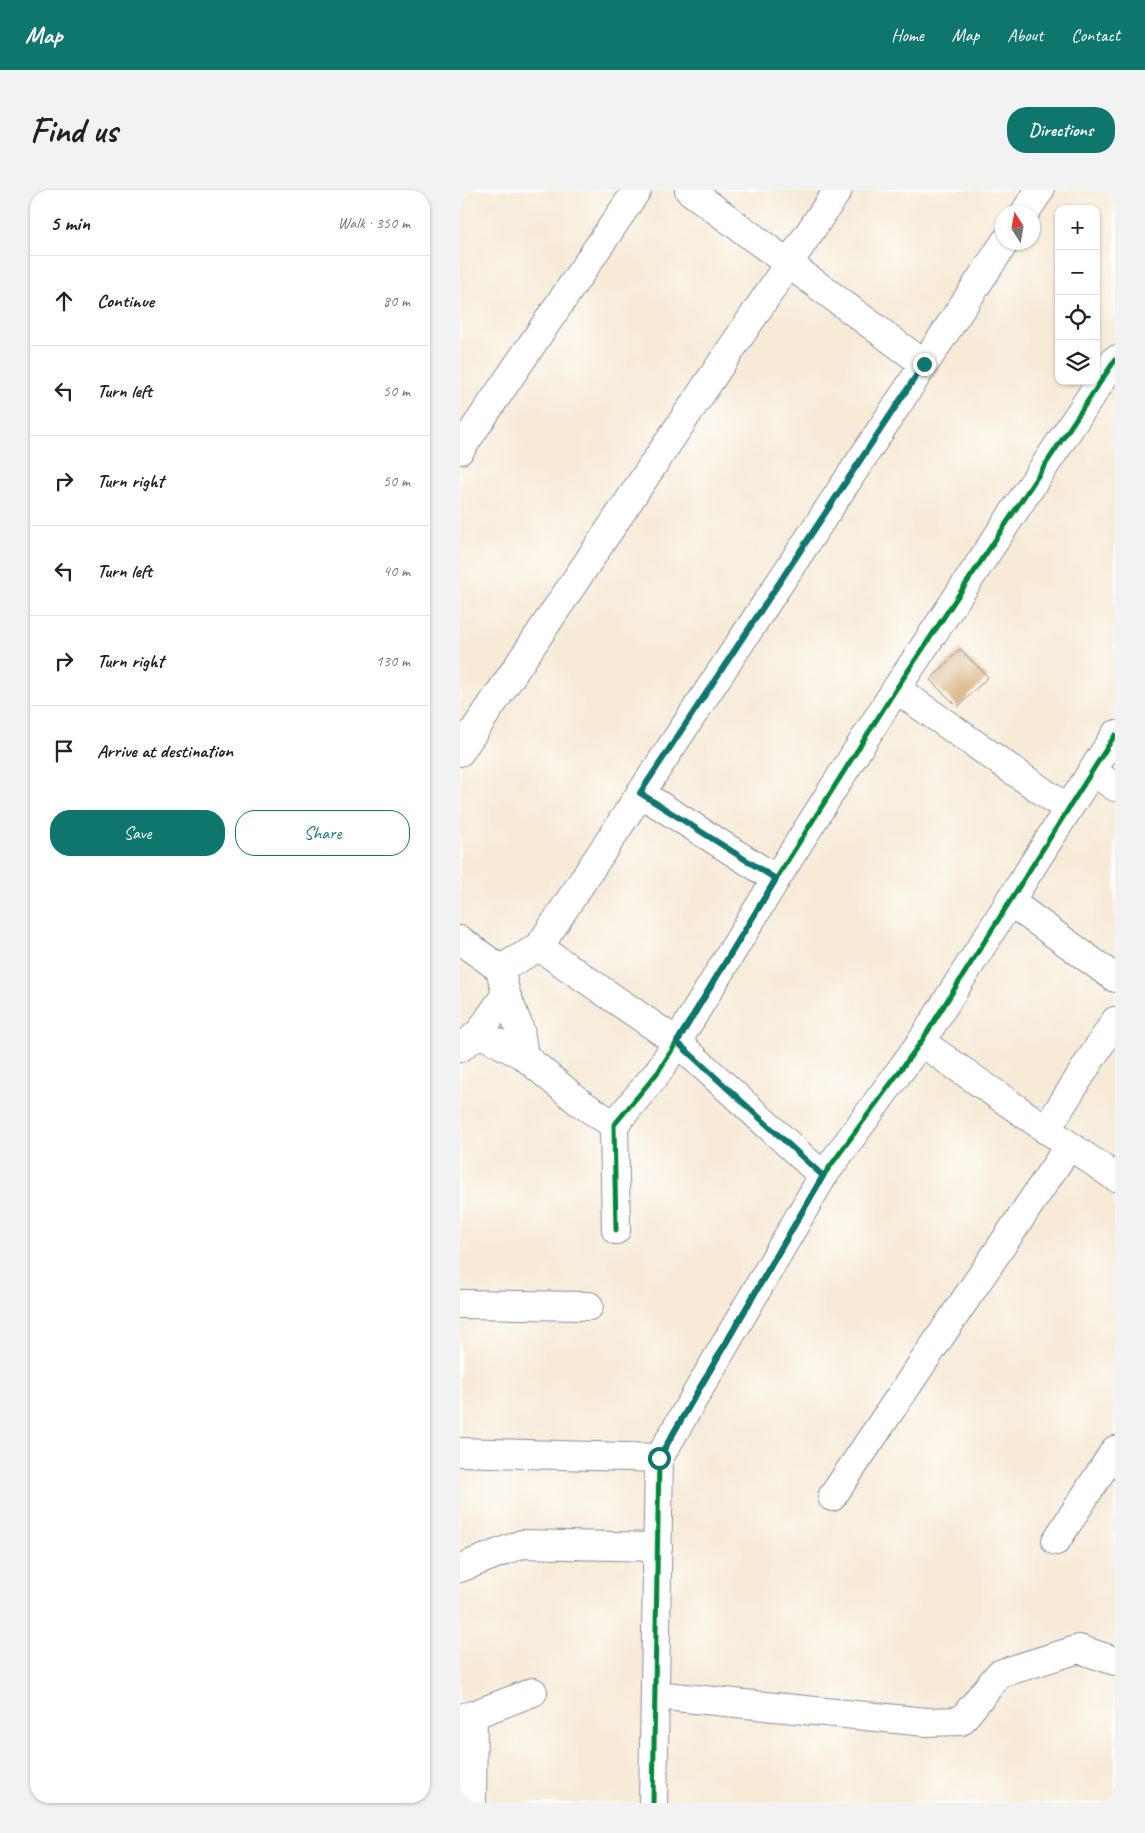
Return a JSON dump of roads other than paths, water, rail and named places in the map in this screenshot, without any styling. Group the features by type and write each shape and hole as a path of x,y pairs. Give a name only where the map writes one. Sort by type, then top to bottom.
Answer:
{"street":[{"path":"460,450 637,190"},
{"path":"689,190 924,364"},
{"path":"460,752 838,190"},
{"path":"1030,205 1040,190"},
{"path":"614,1125 579,1102 524,1056 469,1040 503,981 539,946 1000,250"},
{"path":"616,1230 614,1125 658,1072 776,879 896,689 1115,360"},
{"path":"896,689 1068,809"},
{"path":"653,1803 659,1458 823,1176 921,1042 1115,735"},
{"path":"1092,771 1115,787"},
{"path":"640,793 776,879"},
{"path":"1009,901 1115,978"},
{"path":"460,940 503,981 520,1030 524,1056"},
{"path":"539,946 677,1042 823,1176"},
{"path":"1046,1130 1115,1022"},
{"path":"921,1042 1115,1177"},
{"path":"832,1496 1069,1146"},
{"path":"460,1304 589,1306"},
{"path":"1056,1541 1115,1450"},
{"path":"460,1452 659,1458"},
{"path":"460,1568 522,1544 658,1547"},
{"path":"655,1695 926,1722 961,1721 999,1674 1079,1649 1115,1661"},
{"path":"472,1803 466,1717 533,1692"}]}
